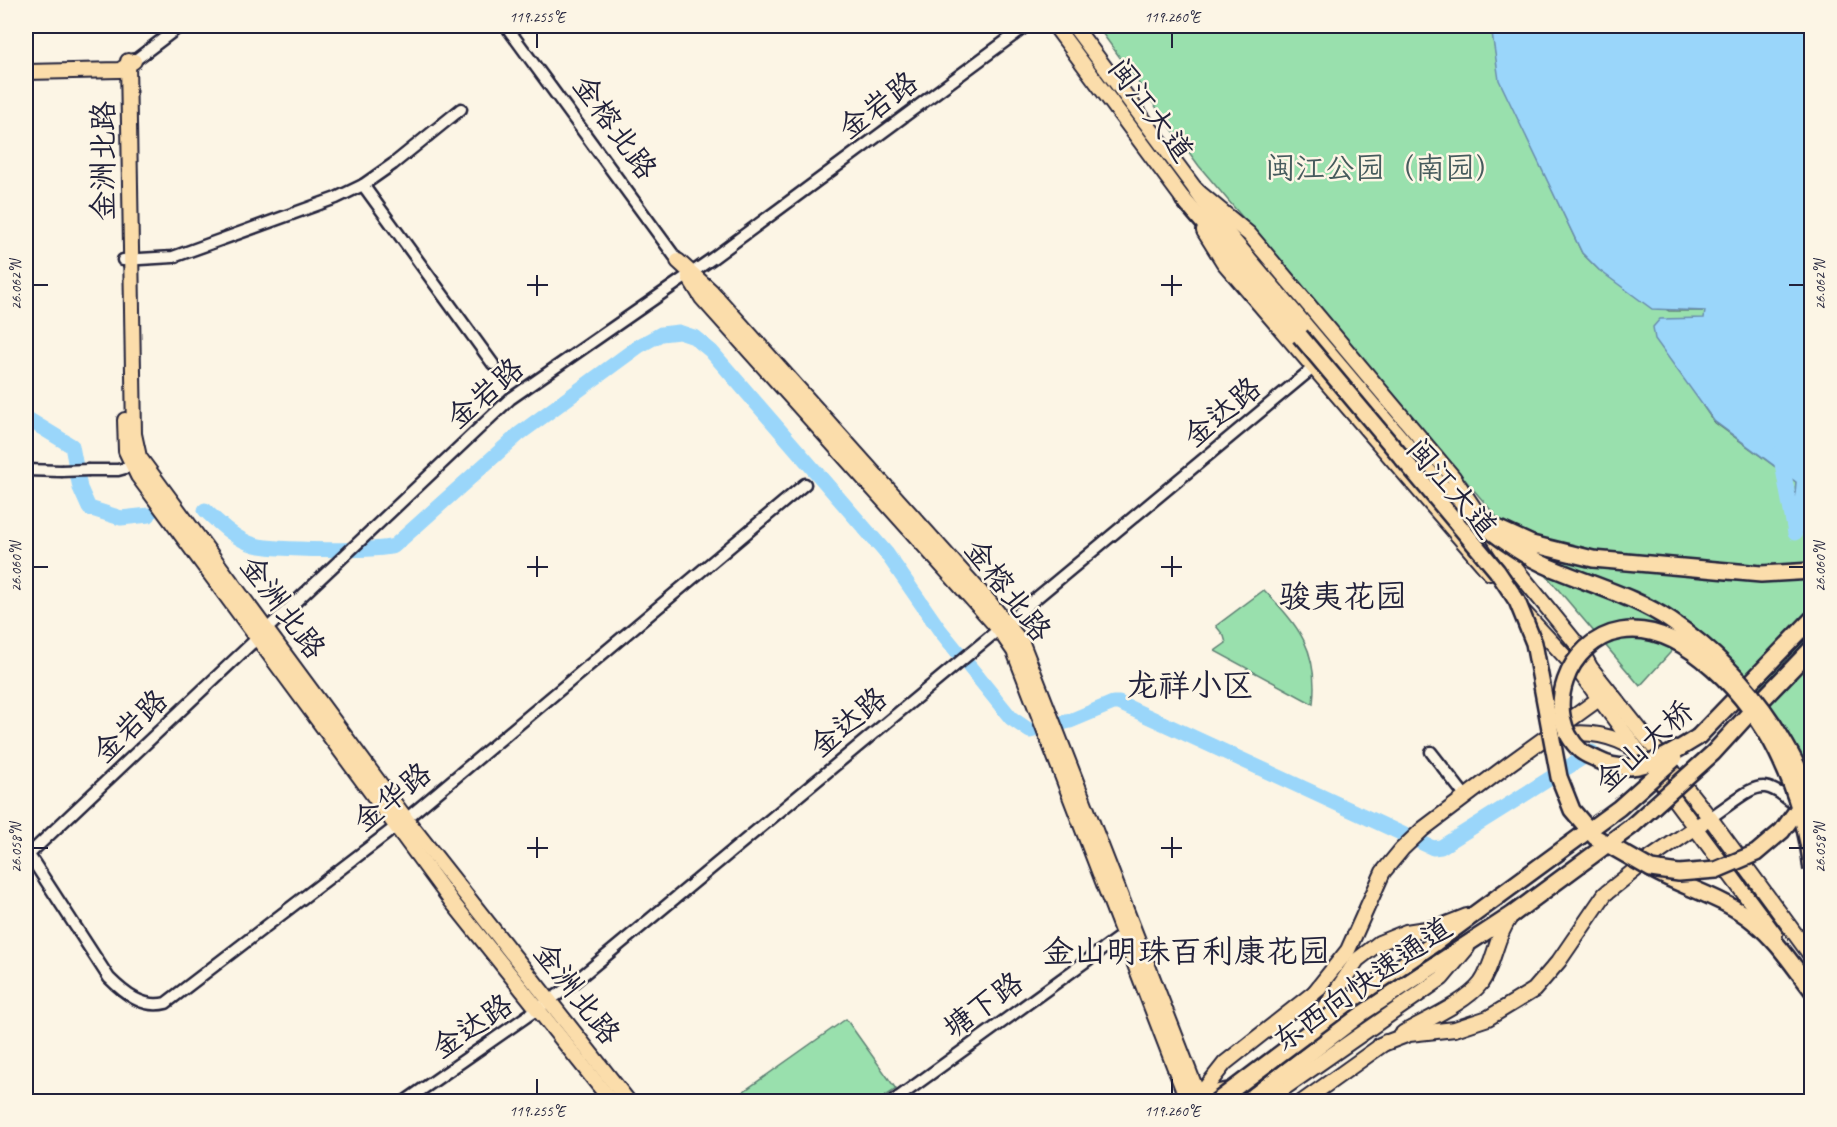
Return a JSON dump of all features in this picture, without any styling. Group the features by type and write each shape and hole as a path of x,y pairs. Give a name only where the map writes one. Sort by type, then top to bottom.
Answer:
{"highway":[{"path":"1190,194 1497,571 1517,601 1534,643 1544,685 1559,777 1572,810 1595,837 1680,885 1730,906 1754,922 1776,943 1812,990"},
{"path":"1304,333 1440,485 1473,517 1514,548 1544,565 1631,599 1670,620 1725,663 1757,700 1787,747 1812,809"},
{"path":"1473,517 1533,544 1593,560 1761,574 1812,572"},
{"name":"金山大桥","path":"1499,896 1619,808 1698,737 1812,620"},
{"path":"1698,737 1660,761 1635,766 1607,765 1581,751 1567,730 1562,706 1564,680 1575,659 1595,641 1620,631 1649,630 1677,639 1715,670 1749,708 1777,751 1798,801 1812,870"},
{"name":"金山大桥","path":"1513,914 1641,819 1713,753 1812,648"},
{"path":"1651,869 1680,873 1716,870 1756,852 1782,831 1812,790"},
{"name":"东西向快速通道","path":"1216,1101 1353,999 1499,896"},
{"name":"东西向快速通道","path":"1246,1101 1362,1013 1513,914"}],"main road":[{"name":"闽江大道","path":"1055,26 1190,194 1249,234 1453,477 1511,563 1580,648 1640,752 1812,984"},
{"name":"闽江大道","path":"1074,26 1190,194 1224,263 1313,368 1605,694 1710,818 1812,957"},
{"path":"26,62 126,64"},
{"path":"26,72 126,64"},
{"name":"金洲北路","path":"126,64 127,260 134,434 138,465 537,1011 612,1101"},
{"name":"金榕北路","path":"678,261 689,274 711,291 1002,624 1022,643 1046,716 1127,931 1195,1100"},
{"path":"1313,994 1348,950 1383,872 1402,849 1424,829 1605,694"},
{"path":"1536,746 1561,735 1580,733 1612,739 1640,752"},
{"path":"1380,1045 1409,1034 1455,1029 1488,1017 1534,990 1559,961 1605,894 1645,861 1710,818"},
{"name":"金洲北路","path":"401,823 629,1101"},
{"path":"1195,1100 1225,1063 1379,944 1406,932 1439,927 1475,913"},
{"path":"1302,1101 1380,1045 1463,998 1481,984 1500,931 1513,914"},
{"path":"1264,1101 1442,978 1461,954 1483,933"},
{"path":"1195,1100 1240,1088 1291,1050 1318,1020 1357,960"}],"street":[{"path":"126,64 180,26"},
{"name":"金榕北路","path":"506,26 678,261"},
{"name":"金岩路","path":"27,856 510,399 689,274 1026,26"},
{"path":"127,260 173,257 336,198 363,185 393,164 461,109"},
{"path":"363,185 493,364"},
{"name":"金达路","path":"404,1101 549,1002 1313,368"},
{"path":"26,470 89,470 138,465"},
{"name":"金华路","path":"27,856 109,978 132,998 159,1005 173,998 401,823 805,484"},
{"path":"1431,752 1466,797"},
{"path":"1710,818 1746,793 1764,786 1773,788 1812,819"},
{"name":"塘下路","path":"892,1101 1127,931"}],"green space":[{"name":"闽江公园（南园）","path":"1097,26 1491,26 1500,80 1582,253 1599,270 1669,311 1705,311 1703,406 1714,422 1796,482 1792,529 1797,534 1811,531 1811,775 1771,721 1679,643 1640,686 1199,166"},
{"path":"1264,590 1287,616 1304,641 1313,669 1313,704 1215,651 1226,643 1224,636 1216,626"},
{"path":"846,1019 896,1089 878,1101 730,1101"}],"water":[{"path":"1491,26 1811,26 1811,531 1797,534 1792,529 1796,482 1714,421 1655,339 1653,327 1660,319 1704,318 1705,311 1652,309 1599,270 1582,253 1499,80"}],"waterway":[{"path":"205,510 235,535 255,545 324,550 394,546 519,434 639,346 661,334 679,332 694,337 711,351 887,554 939,629 1011,718 1030,731 1070,721 1113,703 1119,703 1433,848 1441,847 1592,752"},
{"path":"26,418 72,446 80,488 89,508 121,518 149,515"},
{"path":"1780,453 1795,533"}],"district":[{"name":"骏夷花园","path":"1343,596"},
{"name":"龙祥小区","path":"1190,685"},
{"name":"金山明珠百利康花园","path":"1186,951"}]}
